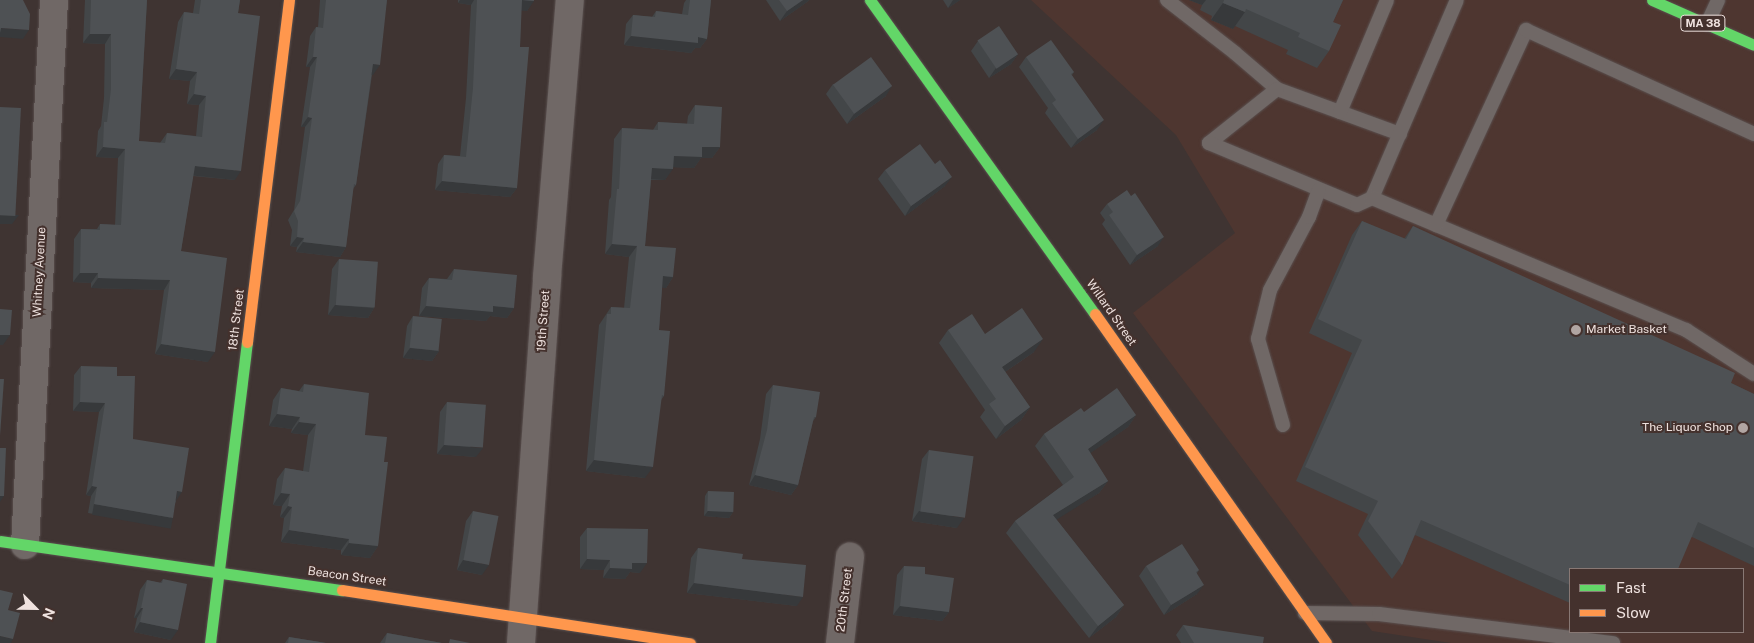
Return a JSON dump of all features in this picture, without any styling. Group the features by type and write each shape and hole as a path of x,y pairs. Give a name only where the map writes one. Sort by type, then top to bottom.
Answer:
{"street":[{"name":"Whitney Avenue","path":"13,543 54,0"},
{"name":"18th Street","path":"210,643 289,0"},
{"name":"19th Street","path":"523,630 547,277 570,0"},
{"name":"Willard Street","path":"870,0 1022,210 1326,643"},
{"name":"MA 38","path":"1652,0 1754,46"},
{"name":"Beacon Street","path":"13,543 220,572 523,630 690,643"},
{"name":"20th Street","path":"840,643 850,557"}],"lane":[{"path":"1167,0 1236,53 1277,89 1400,134"},
{"path":"1340,112 1387,0"},
{"path":"1277,89 1209,143 1357,205 1372,198 1457,0"},
{"path":"1707,24 1718,0"},
{"path":"1436,225 1526,30 1754,134"},
{"path":"1283,425 1258,339 1270,290 1309,217 1318,190"},
{"path":"1372,198 1686,330 1754,374"},
{"path":"1305,613 1379,614 1613,643"}],"shaded area":[{"path":"1031,0 1754,0 1754,643 1451,643 1372,631 1133,313 1235,233 1176,135"}],"building":[{"path":"0,0 23,0 30,14 29,30 1,28 0,33"},
{"path":"91,0 147,0 139,141 165,143 167,133 202,137 206,96 194,94 197,72 176,69 184,12 199,14 201,0 240,0 238,13 260,16 241,171 195,166 181,251 227,258 215,352 161,344 170,280 98,278 98,273 80,273 81,229 100,230 100,224 121,225 125,149 103,147 104,122 107,122 111,89 111,34 90,34"},
{"path":"326,0 387,0 380,65 373,64 346,247 303,242 304,238 297,237 298,221 294,211 300,201 312,118 308,117 317,57 313,57 316,27 323,28"},
{"path":"477,0 522,0 520,47 529,47 517,188 442,181 444,155 466,157 473,88"},
{"path":"690,0 711,0 707,39 698,37 698,43 631,36 633,15 655,17 656,11 688,15"},
{"path":"779,0 803,0 787,11"},
{"path":"1224,0 1343,0 1333,22 1341,25 1329,51 1298,37 1300,33 1246,9 1245,12 1223,3"},
{"path":"999,26 1018,54 996,69 977,41"},
{"path":"1051,40 1074,72 1071,74 1104,120 1078,139 1052,103 1056,100 1026,57"},
{"path":"871,57 892,86 854,114 833,85"},
{"path":"695,105 722,107 720,147 702,147 702,157 674,156 673,169 652,168 645,246 676,248 673,277 663,276 659,330 670,331 664,396 662,395 653,467 594,460 607,314 611,314 611,307 630,308 637,246 612,244 617,189 619,189 622,128 658,130 658,122 694,124"},
{"path":"0,107 21,108 15,216 0,215"},
{"path":"920,144 935,164 940,160 952,177 911,206 885,170"},
{"path":"1127,190 1131,196 1135,193 1164,237 1137,255 1109,215 1113,212 1107,204"},
{"path":"1362,221 1406,239 1413,226 1735,373 1731,383 1754,394 1754,548 1698,522 1678,568 1569,568 1569,585 1421,520 1402,565 1368,521 1378,501 1305,467 1362,340 1318,319"},
{"path":"339,259 378,262 375,308 336,305"},
{"path":"454,269 517,275 514,308 493,306 493,312 426,306 429,278 452,280"},
{"path":"1022,308 1043,339 1002,367 1030,407 1005,426 989,404 996,399 948,330 972,314 985,334"},
{"path":"0,309 12,310 10,335 0,335"},
{"path":"413,316 442,319 438,351 410,348"},
{"path":"81,366 117,367 117,376 135,376 133,439 189,448 182,492 177,491 173,518 94,504 97,487 92,486 105,403 80,402"},
{"path":"0,379 4,379 0,436"},
{"path":"304,384 369,393 365,435 387,437 384,462 388,462 378,546 349,543 349,539 289,530 292,507 288,506 290,494 281,493 285,468 309,472 316,424 299,422 300,417 277,414 281,388 303,392"},
{"path":"773,385 820,392 816,417 814,417 798,485 755,475 767,430"},
{"path":"1117,388 1136,415 1088,449 1108,481 1053,515 1124,605 1098,626 1015,521 1074,477 1044,434 1081,408 1084,412"},
{"path":"447,402 486,405 483,448 444,445"},
{"path":"0,448 6,448 4,496 0,496"},
{"path":"929,450 974,456 965,518 920,511"},
{"path":"708,491 734,492 733,512 707,511"},
{"path":"473,511 499,516 489,565 463,560"},
{"path":"587,528 648,529 647,563 632,563 632,569 610,568 610,560 587,559"},
{"path":"1182,544 1199,570 1196,572 1204,585 1171,605 1146,566"},
{"path":"698,548 743,554 742,559 806,565 803,597 694,583"},
{"path":"904,566 925,567 925,574 954,578 949,612 900,606"},
{"path":"163,579 187,584 178,630 140,622 147,580 162,583"},
{"path":"0,590 13,593 8,610 20,613 13,639 0,636"},
{"path":"1183,625 1264,637 1263,643 1194,643"},
{"path":"387,633 442,643 385,643"},
{"path":"289,637 326,643 288,643"},
{"path":"450,639 470,643 449,643"}],"traffic: fast":[{"path":"870,0 1095,314"},
{"path":"1652,0 1754,45"},
{"path":"210,643 247,342"},
{"path":"0,541 342,590"}],"traffic: slow":[{"path":"247,342 289,0"},
{"path":"1095,314 1326,643"},
{"path":"342,590 690,643"}],"place":[{"name":"Market Basket","path":"1576,330"},
{"name":"The Liquor Shop","path":"1743,428"}]}
